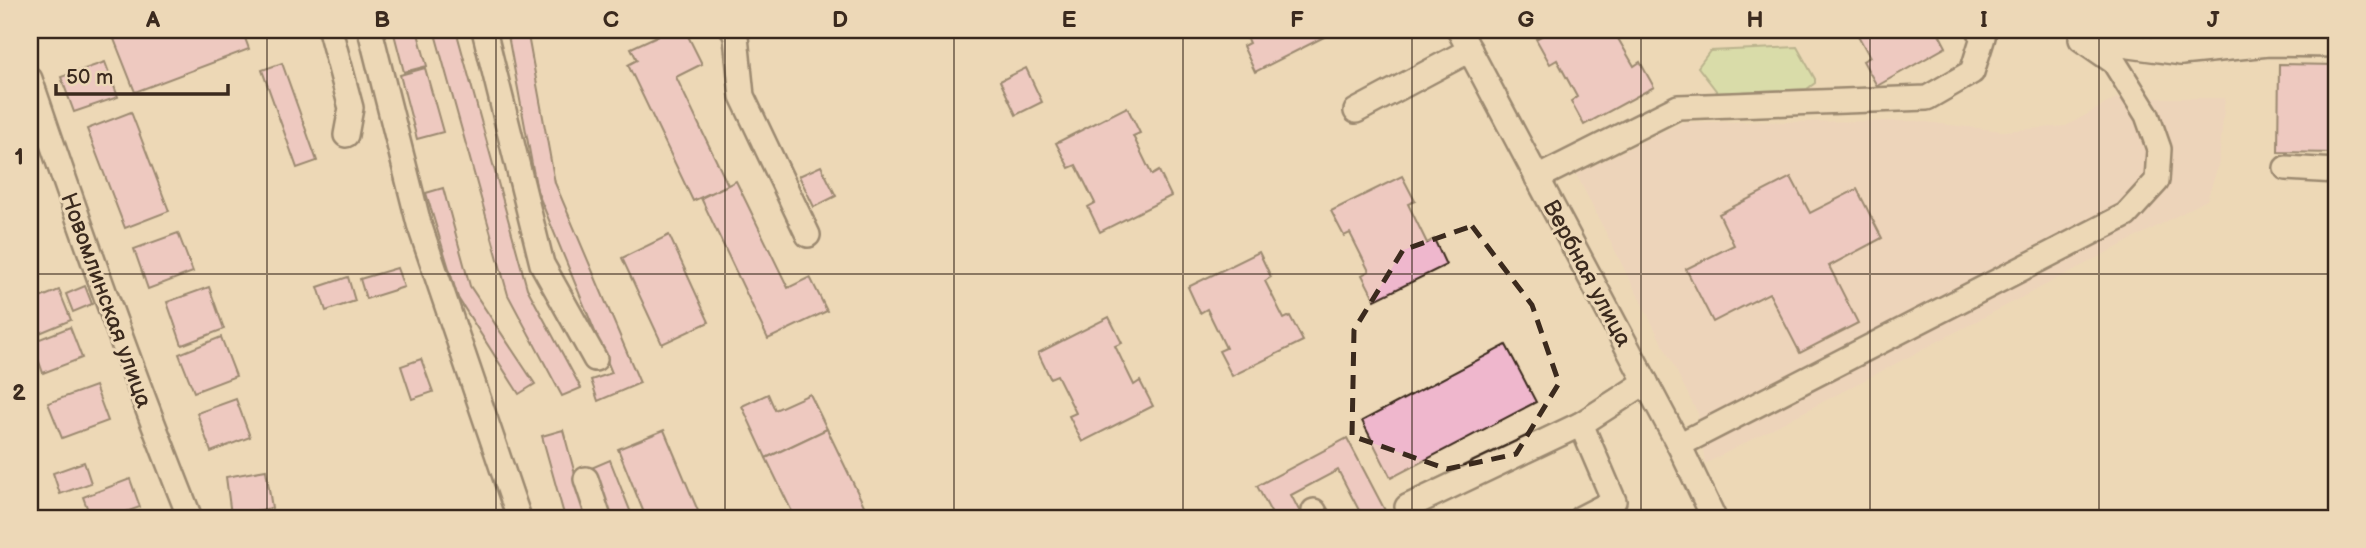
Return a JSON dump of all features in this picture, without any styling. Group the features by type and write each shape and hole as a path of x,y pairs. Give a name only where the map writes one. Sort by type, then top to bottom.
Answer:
{"street":[{"path":"330,30 351,108 346,135"},
{"path":"370,30 419,223 519,518"},
{"path":"484,30 542,264 595,359"},
{"path":"733,30 742,96 808,235"},
{"path":"2180,53 2183,30"},
{"path":"1537,178 1678,107 1927,98 1972,72 1984,32"},
{"path":"2079,34 2180,53 2269,37 2336,45"},
{"path":"1679,445 2126,215 2157,181 2159,149 2147,115 2114,62 2079,34"},
{"path":"1356,111 1464,40"},
{"name":"Вербная улица","path":"1464,40 1679,445 1714,518"},
{"name":"Новомлинская улица","path":"30,79 84,238 190,518"},
{"path":"2286,168 2336,170"},
{"path":"1413,518 1407,507 1581,424 1646,382"},
{"path":"1581,424 1615,501 1581,518"},
{"path":"586,479 599,518"}],"highlighted area":[{"path":"1472,226 1532,305 1559,383 1516,454 1447,469 1352,436 1354,330 1403,250"}],"shaded area":[{"path":"2116,98 2225,98 2219,163 2207,200 1705,464 1698,414 1576,174 1683,122 1917,121 2003,131 2066,126"}],"green space":[{"path":"1797,47 1815,79 1815,83 1807,89 1718,93 1698,67 1710,51"}],"building":[{"path":"137,30 242,30 249,49 135,92 114,39"},
{"path":"393,30 417,30 427,66 404,72"},
{"path":"434,30 456,30 527,288 581,388 562,396 508,295"},
{"path":"507,30 527,30 555,183 640,383 598,401 591,380 612,373 537,191"},
{"path":"670,30 685,30 702,64 676,77 728,185 693,201 628,65 637,60 631,48"},
{"path":"1243,30 1323,30 1326,36 1255,72 1243,46 1249,43"},
{"path":"1552,30 1613,30 1634,66 1640,62 1654,87 1584,125 1571,101 1577,97 1557,60 1550,64 1536,39"},
{"path":"1855,30 1937,30 1946,47 1877,86 1863,61 1870,57"},
{"path":"105,62 118,97 74,112 61,77"},
{"path":"282,63 317,161 297,168 262,70"},
{"path":"2279,64 2336,65 2336,153 2278,152"},
{"path":"425,68 443,132 417,139 400,75"},
{"path":"1026,68 1042,102 1016,115 1000,81"},
{"path":"1127,107 1140,133 1133,136 1152,175 1159,171 1171,196 1100,232 1088,207 1095,203 1076,165 1069,168 1056,143"},
{"path":"131,112 169,211 125,228 87,129"},
{"path":"821,166 836,196 814,207 799,176"},
{"path":"1402,176 1415,201 1408,204 1427,243 1434,239 1446,265 1375,300 1362,275 1369,271 1350,233 1344,236 1331,211"},
{"path":"1791,177 1810,213 1857,189 1882,238 1829,266 1858,323 1800,353 1769,293 1713,322 1686,269 1734,245 1719,214"},
{"path":"736,181 788,288 810,277 827,311 768,339 701,198"},
{"path":"443,188 470,286 535,384 519,394 458,298 426,193"},
{"path":"178,233 193,272 148,289 134,249"},
{"path":"669,235 709,322 662,344 622,258"},
{"path":"1259,252 1271,277 1265,281 1284,319 1290,316 1303,341 1232,376 1219,351 1226,348 1207,309 1200,313 1188,287"},
{"path":"397,268 404,287 366,299 360,279"},
{"path":"348,277 355,301 326,311 318,287"},
{"path":"85,286 92,304 73,312 66,294"},
{"path":"209,287 224,329 182,345 167,302"},
{"path":"59,290 71,320 30,337 30,302"},
{"path":"1109,317 1122,343 1115,346 1134,385 1140,381 1153,406 1082,442 1069,416 1076,413 1057,375 1050,378 1038,353"},
{"path":"70,327 82,358 43,373 32,342"},
{"path":"221,337 236,376 194,392 179,354"},
{"path":"1506,345 1536,402 1391,478 1362,421"},
{"path":"421,359 433,392 412,399 401,366"},
{"path":"95,386 108,421 62,438 48,403"},
{"path":"768,394 775,410 810,394 827,429 766,458 742,406"},
{"path":"236,399 250,437 211,452 197,413"},
{"path":"827,429 870,518 795,518 766,458"},
{"path":"563,430 587,518 565,518 542,436"},
{"path":"664,430 701,518 646,518 618,449"},
{"path":"1347,438 1389,518 1363,518 1338,470 1291,495 1303,518 1274,518 1257,486"},
{"path":"610,460 633,518 609,518 589,469"},
{"path":"84,462 91,483 60,494 53,473"},
{"path":"266,470 272,508 231,515 226,477"},
{"path":"130,479 140,507 109,518 91,518 83,497"}]}
